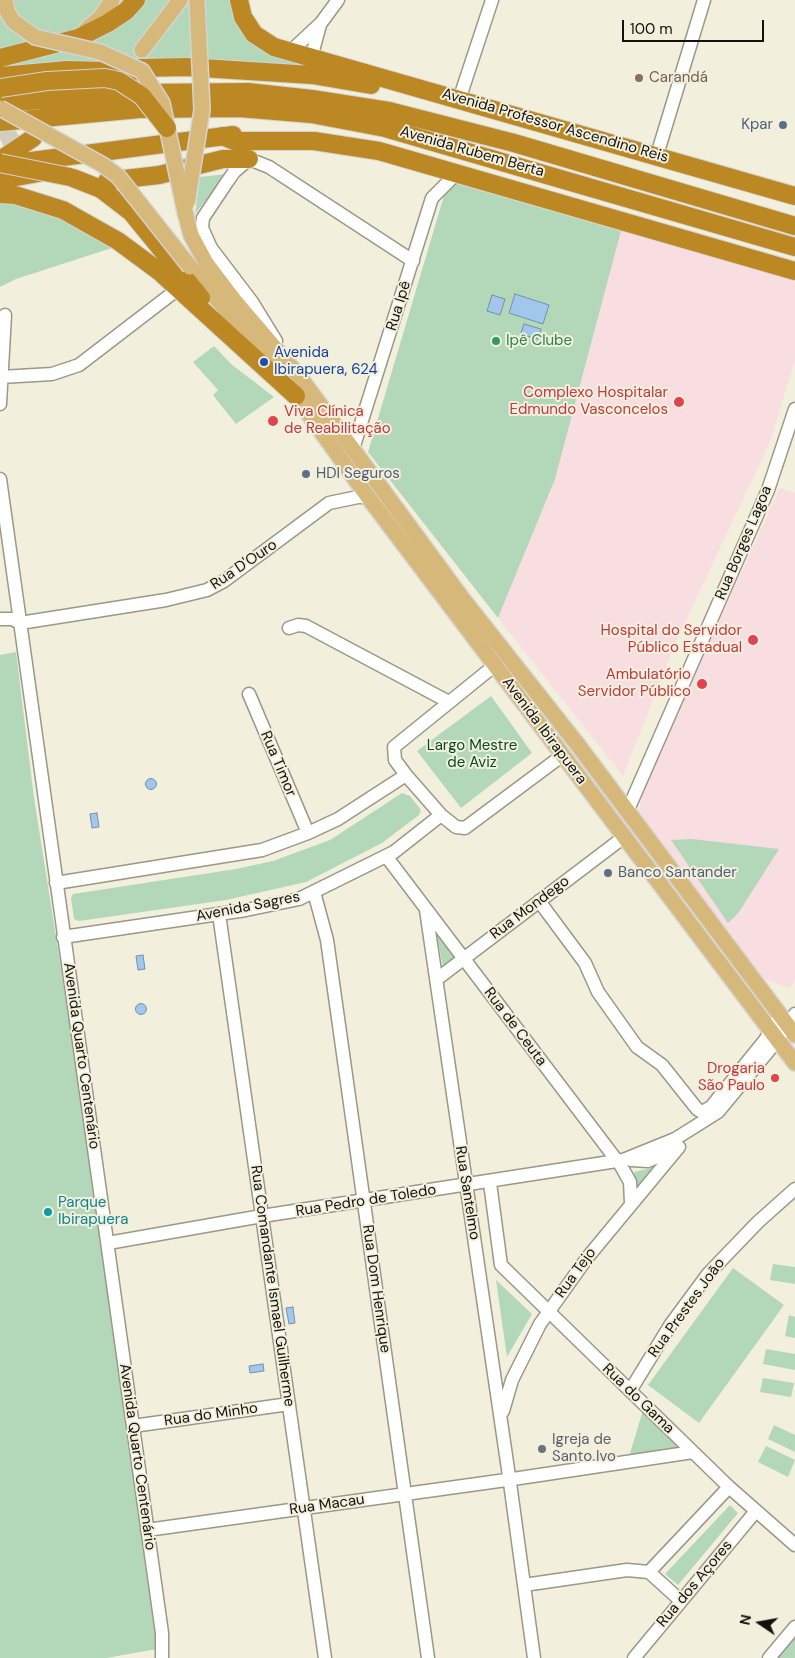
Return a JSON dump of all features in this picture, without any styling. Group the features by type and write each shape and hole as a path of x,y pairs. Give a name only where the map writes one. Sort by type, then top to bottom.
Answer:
{"highway":[{"path":"5,53 78,38 108,23 126,11 136,0"},
{"path":"239,0 243,17 255,36 269,45 431,91"},
{"name":"Avenida Professor Ascendino Reis","path":"133,71 140,68 186,67 312,74 421,94 431,91 795,196"},
{"path":"0,76 67,70 133,71 226,82 248,92"},
{"path":"0,88 47,81 105,78 118,81 142,96 167,128"},
{"name":"Avenida Rubem Berta","path":"140,101 248,92 312,99 389,111 514,143 795,226"},
{"path":"0,103 140,101"},
{"path":"0,122 140,101"},
{"name":"Avenida Rubem Berta","path":"140,101 311,114 386,128 795,247"},
{"path":"0,163 264,132 330,134 447,154 454,153 460,149"},
{"path":"222,136 234,141 263,139 314,140 351,146 458,172 795,271"},
{"path":"0,163 34,138"},
{"path":"0,180 61,169 150,146"},
{"path":"71,178 121,180 159,175 223,159 249,159"},
{"path":"0,163 71,178 101,189 131,212 207,304 224,331"},
{"path":"0,194 15,195 63,210 118,240 178,289 296,396"}],"main road":[{"name":"Avenida Ibirapuera","path":"5,0 7,11 13,21 35,37 100,52 142,71 162,103 191,234 206,263 234,300 299,376 462,598 578,745 627,812 788,1018"},
{"path":"78,38 101,17 112,0"},
{"path":"142,50 180,0"},
{"path":"185,212 202,110 197,0"},
{"name":"Avenida Ibirapuera","path":"0,108 103,164 118,176 296,396 368,497 494,666 795,1063"},
{"path":"600,806 615,813 627,812"}],"street":[{"path":"290,52 321,23 338,0"},
{"path":"459,100 492,0"},
{"path":"657,155 704,0"},
{"path":"311,58 321,23"},
{"path":"299,376 252,302 211,248 202,228 203,218 234,172 249,159 269,167 413,261"},
{"name":"Rua Ipê","path":"353,449 432,198 458,172"},
{"path":"1,377 52,374 79,365 178,289"},
{"path":"0,404 5,315"},
{"name":"Rua Borges Lagoa","path":"627,812 765,496 795,409"},
{"name":"Avenida Quarto Centenário","path":"0,479 4,546 20,623 162,1633 162,1658"},
{"name":"Rua D'Ouro","path":"20,623 166,600 207,590 224,581 330,503 358,497 368,497"},
{"path":"0,619 12,619 20,623"},
{"path":"289,628 298,625 306,626 449,702"},
{"path":"494,666 394,747 395,760 406,775 441,815 456,827 469,828 563,755"},
{"name":"Rua Timor","path":"249,694 308,833"},
{"path":"56,884 252,852 308,833 338,819 406,775"},
{"name":"Avenida Sagres","path":"63,937 219,914 299,898 386,856 441,815"},
{"name":"Rua Mondego","path":"437,979 624,837"},
{"name":"Rua de Ceuta","path":"386,856 463,959 620,1161 630,1182 631,1203"},
{"name":"Rua Dom Henrique","path":"314,892 327,940 428,1658"},
{"path":"539,901 585,963 598,992 638,1047 662,1065 697,1110 702,1112 711,1107"},
{"name":"Rua Santelmo","path":"426,910 502,1416 534,1658"},
{"name":"Rua Comandante Ismael Guilherme","path":"219,914 325,1658"},
{"name":"Rua Pedro de Toledo","path":"706,1120 711,1107 788,1018"},
{"name":"Rua Pedro de Toledo","path":"108,1243 262,1216 490,1183 620,1161 648,1161 677,1143 718,1112 774,1035"},
{"path":"677,1143 694,1120 697,1110"},
{"name":"Rua Tejo","path":"502,1416 512,1380 525,1350 548,1312 587,1258 677,1143"},
{"path":"479,1268 501,1265 490,1183"},
{"name":"Rua Prestes João","path":"630,1391 671,1324 708,1274 751,1228 795,1190"},
{"name":"Rua do Gama","path":"501,1265 729,1487 795,1545"},
{"name":"Rua do Minho","path":"133,1426 289,1404"},
{"name":"Rua Macau","path":"147,1530 510,1480 693,1452"},
{"path":"648,1572 729,1487"},
{"name":"Rua dos Açores","path":"634,1658 756,1511"},
{"path":"524,1585 627,1570 648,1572 681,1601"},
{"path":"769,1658 795,1627"},
{"name":"Avenida Quarto Centenário","path":"162,1633 167,1644 169,1658"}],"shaded area":[{"name":"Complexo Hospitalar Edmundo Vasconcelos","path":"621,231 795,281 795,360 769,444 677,639 623,776 498,618 555,479"},
{"name":"Hospital do Servidor Público Estadual","path":"780,488 795,493 795,979 790,988 764,979 639,811 644,787"}],"green space":[{"path":"0,0 233,0 239,22 342,69 134,61 0,67"},
{"path":"226,174 195,214 200,177"},
{"name":"Ipê Clube","path":"454,183 621,231 555,479 498,618 368,452 446,189"},
{"path":"0,198 65,215 118,246 16,279 0,287"},
{"path":"214,346 231,364 274,397 236,424 213,395 218,390 193,362"},
{"name":"Parque Ibirapuera","path":"16,652 34,798 73,1044 157,1649 106,1658 0,1658 0,655"},
{"name":"Largo Mestre de Aviz","path":"491,696 532,753 461,808 417,751"},
{"path":"402,793 410,796 421,810 419,815 382,843 306,882 226,900 79,921 74,919 71,898 73,894 236,869 273,861 330,840"},
{"path":"692,839 779,849 739,912 728,923 671,840"},
{"path":"436,932 454,957 443,966"},
{"path":"655,1167 638,1185 634,1172"},
{"path":"773,1264 795,1267 795,1284 770,1280"},
{"path":"733,1268 784,1305 699,1423 648,1385"},
{"path":"496,1280 532,1314 507,1357"},
{"path":"789,1315 795,1317 795,1338 785,1336"},
{"path":"766,1349 795,1354 795,1370 763,1364"},
{"path":"763,1378 794,1383 791,1397 760,1392"},
{"path":"643,1410 684,1450 629,1457"},
{"path":"774,1425 795,1435 795,1452 768,1439"},
{"path":"766,1446 795,1460 788,1477 758,1462"},
{"path":"730,1505 738,1513 678,1585 665,1574"},
{"path":"795,1637 795,1658 778,1658"}],"water":[{"path":"515,294 549,305 543,324 509,313"},
{"path":"492,295 505,299 500,315 487,311"},
{"path":"524,324 541,329 538,339 527,336 525,342 519,340"},
{"path":"151,778 157,784 151,790 145,784"},
{"path":"97,813 99,827 92,828 90,814"},
{"path":"143,955 145,969 138,970 136,956"},
{"path":"141,1003 147,1009 141,1015 135,1009"},
{"path":"293,1307 295,1323 289,1324 286,1308"},
{"path":"263,1364 264,1371 250,1373 249,1366"}],"tunnel":[{"path":"76,102 119,71 142,50"},
{"path":"0,139 42,118"}],"place":[{"name":"Carandá","path":"639,78"},
{"name":"Kpar","path":"783,125"},
{"name":"Ipê Clube","path":"496,341"},
{"name":"Avenida Ibirapuera, 624","path":"264,362"},
{"name":"Complexo Hospitalar Edmundo Vasconcelos","path":"679,402"},
{"name":"Viva Clínica de Reabilitação","path":"273,421"},
{"name":"HDI Seguros","path":"306,474"},
{"name":"Hospital do Servidor Público Estadual","path":"753,640"},
{"name":"Ambulatório Servidor Público","path":"702,684"},
{"name":"Banco Santander","path":"608,873"},
{"name":"Drogaria São Paulo","path":"775,1078"},
{"name":"Parque Ibirapuera","path":"48,1212"},
{"name":"Igreja de Santo Ivo","path":"542,1449"}]}
